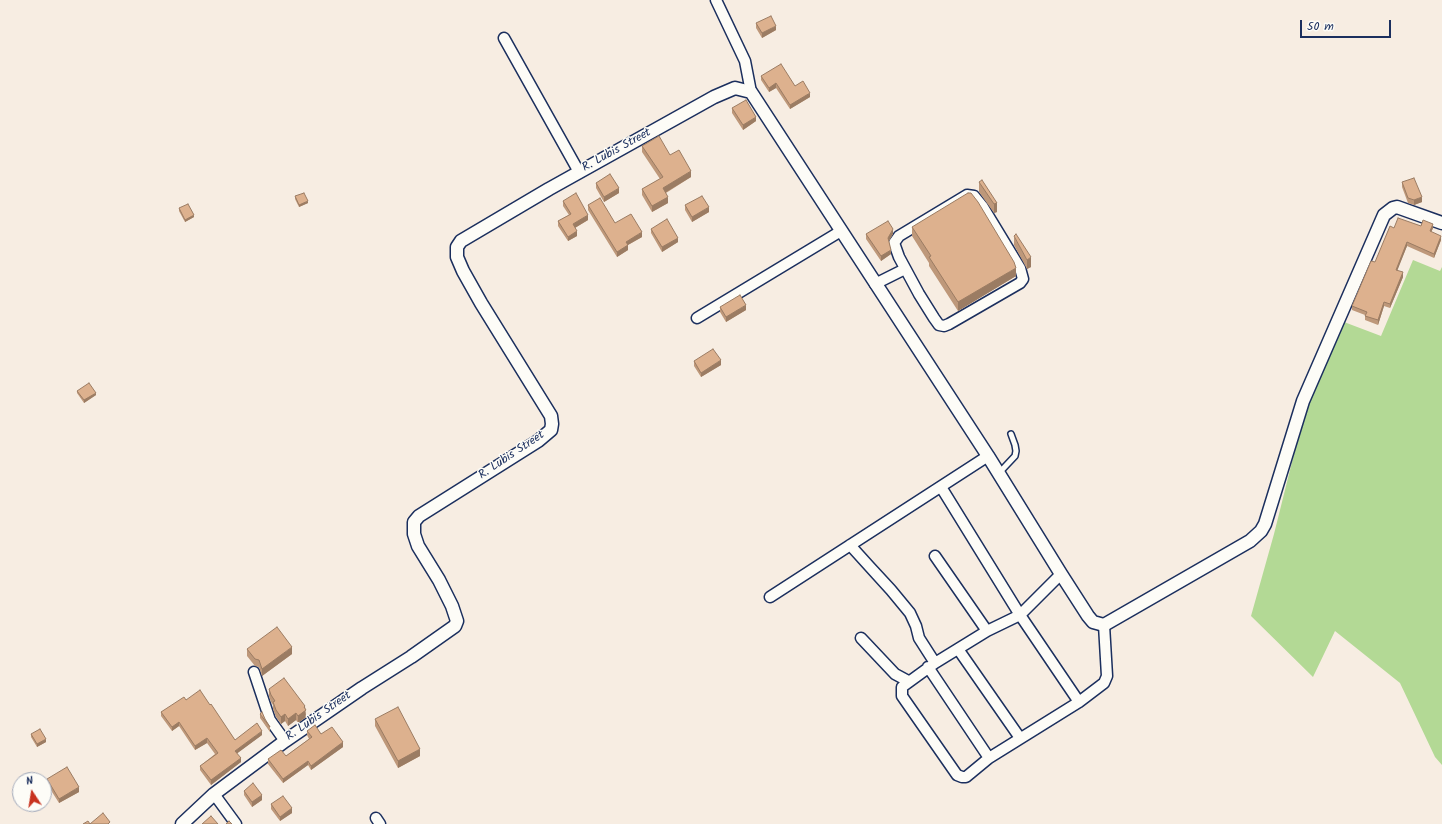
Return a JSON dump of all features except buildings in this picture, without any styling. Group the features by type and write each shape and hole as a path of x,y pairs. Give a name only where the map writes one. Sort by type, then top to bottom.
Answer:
{"street":[{"path":"716,0 745,61 751,92 999,473 1061,574 1093,622 1104,625 1250,541 1261,531 1265,524 1302,401 1384,215 1393,208 1398,207 1442,223"},
{"path":"504,38 579,172"},
{"name":"R. Lubis Street","path":"182,824 214,794 285,741 455,626 457,621 452,606 439,580 418,546 414,534 414,522 419,516 538,440 551,430 551,416 481,303 463,271 457,257 460,241 579,172 714,97 735,88 751,92"},
{"path":"970,195 974,196 983,206 1020,268 1023,279 1020,283 944,326 939,325 934,318 905,269 894,245 894,242 899,236 965,196 970,195"},
{"path":"697,318 841,231"},
{"path":"875,284 905,269"},
{"path":"770,597 988,456"},
{"path":"941,487 1020,615 1079,702"},
{"path":"850,544 910,613 916,626 919,638 932,665 989,758"},
{"path":"935,556 987,631"},
{"path":"1061,574 1020,615 987,631 932,665 908,681 902,687 902,696 957,775 966,777 989,758 1079,702 1104,684 1106,679 1104,625"},
{"path":"861,638 895,674 908,681"},
{"path":"958,649 1020,738"},
{"path":"254,672 270,720 285,741"},
{"path":"214,794 236,824"}],"lane":[{"path":"999,473 1012,460 1016,451 1010,434"}],"green space":[{"path":"1413,260 1440,271 1442,267 1442,765 1435,757 1400,683 1335,631 1313,677 1251,616 1274,534 1304,414 1344,322 1381,336"}]}
